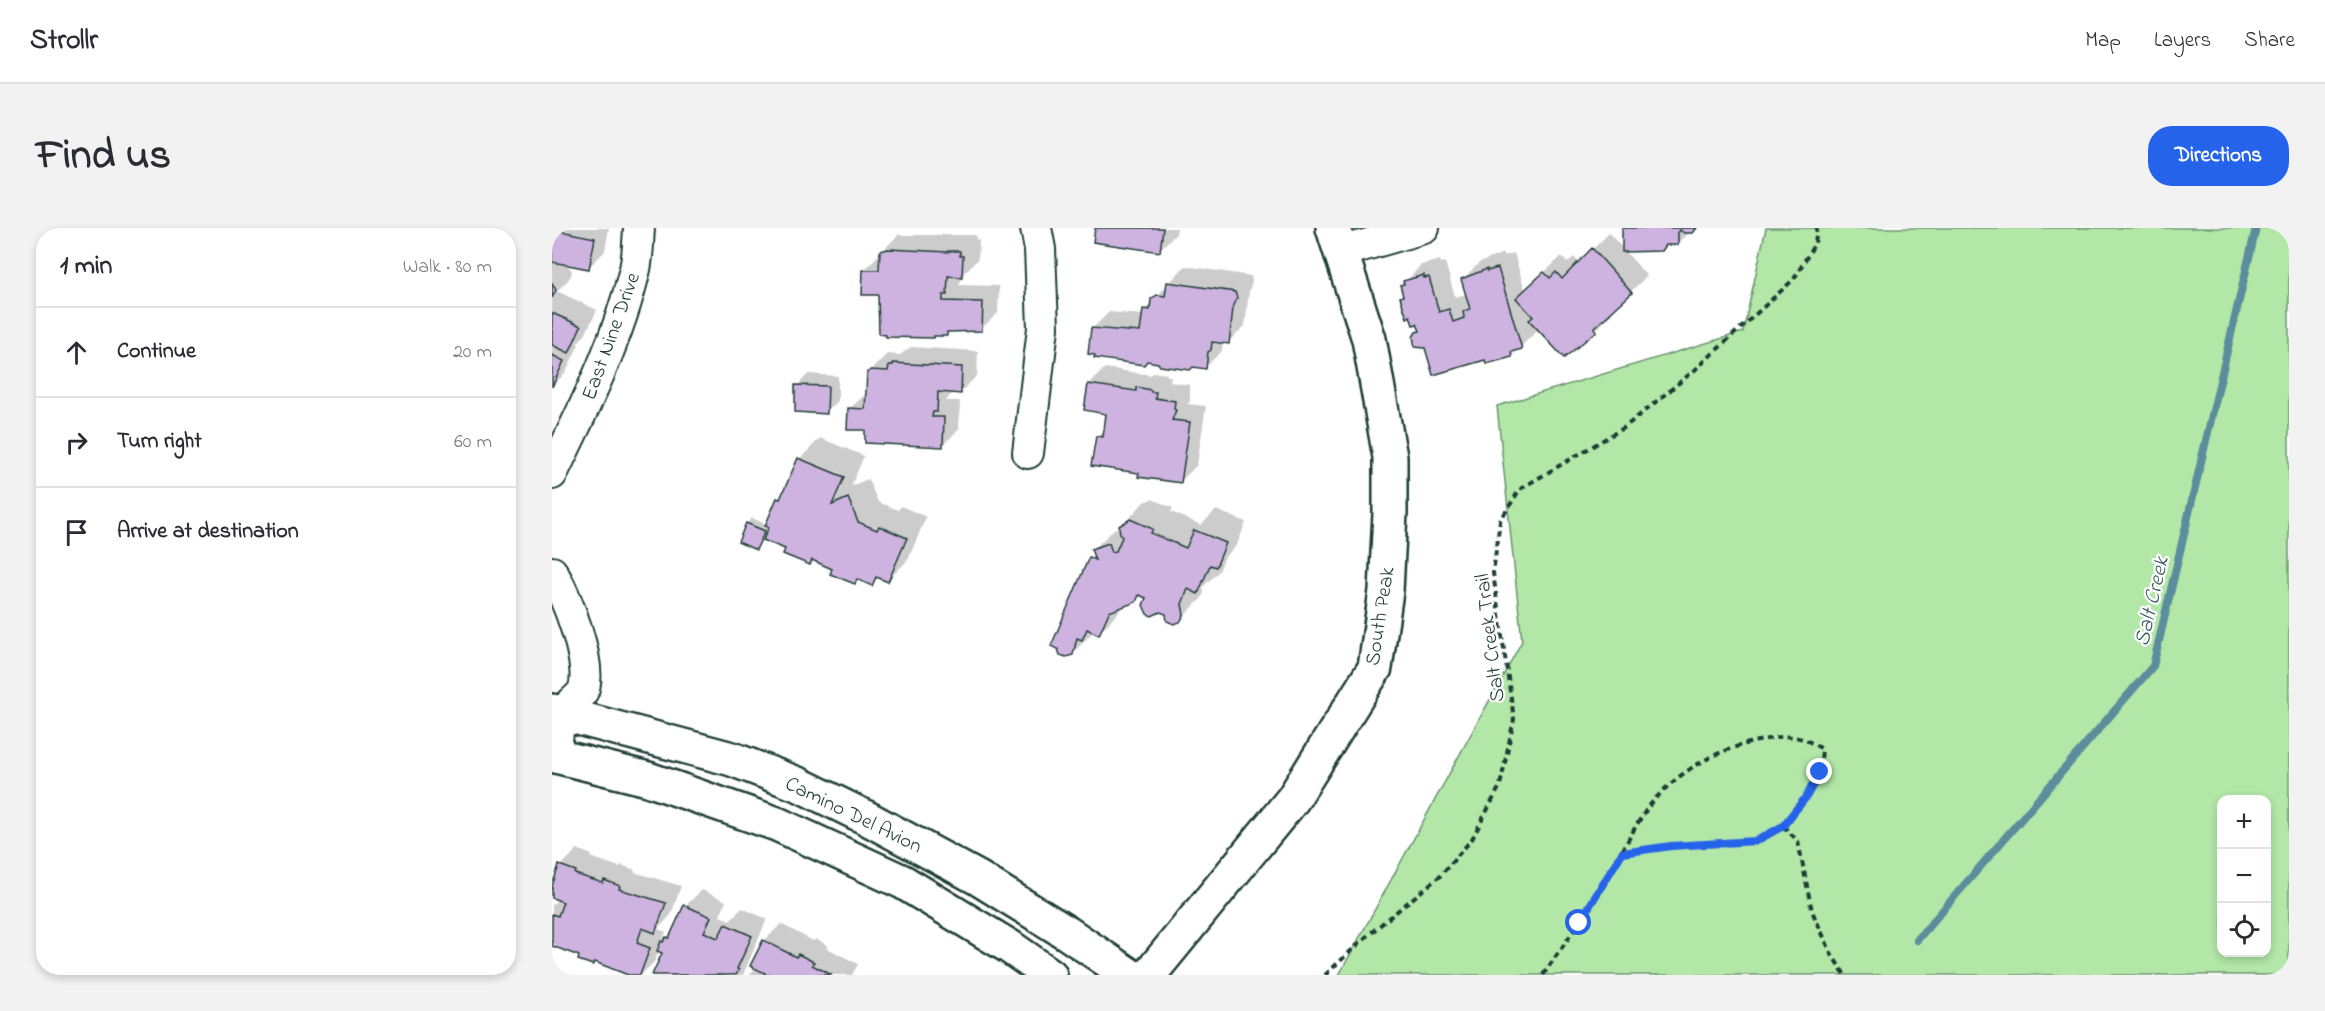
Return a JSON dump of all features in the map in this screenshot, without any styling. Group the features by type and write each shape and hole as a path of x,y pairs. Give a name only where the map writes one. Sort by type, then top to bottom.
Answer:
{"main road":[{"name":"South Peak","path":"1149,975 1293,799 1375,668 1386,591 1390,457 1370,339 1337,240"},
{"name":"Camino Del Avion","path":"555,707 732,759 800,785 978,878 1067,933 1129,975"},
{"name":"Camino Del Avion","path":"553,756 648,779 777,824 903,882 1011,947 1050,975"}],"street":[{"name":"East Nine Drive","path":"552,474 588,400 624,310 635,267 639,228"},
{"path":"1028,453 1043,328 1040,249 1036,228"},
{"path":"1337,240 1424,228"},
{"path":"553,756 555,707 582,692 585,677 577,629 554,581"}],"path":[{"name":"Salt Creek Trail","path":"1325,975 1367,936 1440,876 1472,839 1500,786 1514,719 1493,573 1500,521 1520,489 1624,427 1696,369 1794,279 1815,243 1817,228"},
{"path":"1543,975 1579,923 1650,805 1686,770 1734,746 1782,736 1805,738 1822,749 1820,772 1806,797 1783,826 1756,841 1671,846 1622,853"},
{"path":"1783,826 1798,841 1812,911 1832,955 1845,975"}],"green space":[{"path":"1766,228 2289,228 2289,975 1339,975 1522,641 1497,406 1743,332"}],"building":[{"path":"552,228 561,228 560,231 595,238 589,269 552,262"},
{"path":"1095,228 1163,228 1160,252 1093,242"},
{"path":"1622,228 1697,228 1693,233 1684,233 1680,230 1678,245 1666,245 1662,251 1622,252"},
{"path":"1592,248 1632,293 1594,328 1597,331 1564,358 1529,320 1533,317 1516,298 1544,272 1550,278 1556,272 1562,279"},
{"path":"888,249 960,251 960,256 963,256 962,277 948,276 947,295 943,295 943,301 983,302 982,331 947,332 947,336 934,336 934,338 886,337 886,335 879,334 878,295 862,295 863,270 879,270 880,251"},
{"path":"1498,268 1522,349 1511,352 1512,357 1486,364 1485,360 1433,375 1425,348 1415,347 1413,337 1416,332 1420,331 1417,324 1413,325 1410,316 1407,318 1400,297 1403,296 1400,285 1404,284 1403,281 1424,275 1424,278 1429,277 1439,312 1449,309 1453,322 1464,318 1463,311 1470,309 1461,279 1487,269 1487,271"},
{"path":"1167,282 1235,292 1237,298 1233,308 1229,344 1212,342 1206,369 1193,367 1190,370 1160,366 1158,363 1147,361 1144,365 1094,358 1095,355 1088,354 1091,328 1140,332 1143,309 1150,310 1151,299 1157,295 1165,296"},
{"path":"552,283 556,290 552,298"},
{"path":"552,313 581,326 569,353 552,345"},
{"path":"552,355 564,361 552,387"},
{"path":"893,363 962,367 961,394 938,392 937,412 933,412 932,417 944,417 943,447 865,443 865,430 847,430 848,408 865,409 867,372 870,370 888,371 889,365"},
{"path":"1088,384 1136,391 1136,387 1156,392 1155,398 1175,401 1174,409 1176,410 1172,420 1190,422 1181,483 1138,477 1139,473 1091,466 1096,436 1103,437 1106,414 1084,410"},
{"path":"795,385 828,386 827,414 795,412"},
{"path":"798,458 844,477 832,505 848,498 858,522 877,530 879,526 907,538 888,582 876,577 872,586 857,579 855,584 830,574 832,569 812,560 810,565 783,554 785,549 763,540 769,527 765,526"},
{"path":"1130,519 1153,529 1151,533 1186,548 1194,530 1226,543 1216,567 1210,565 1198,594 1188,589 1182,604 1184,615 1180,622 1174,624 1167,621 1166,614 1160,612 1152,616 1147,614 1143,605 1146,598 1139,595 1136,602 1109,612 1099,635 1087,629 1082,640 1077,638 1073,655 1066,657 1060,655 1058,649 1051,646 1089,557 1095,560 1091,549 1109,543 1112,552 1116,551 1122,537 1119,526"},
{"path":"746,523 765,531 756,550 738,542"},
{"path":"559,865 576,871 575,874 603,883 604,880 620,886 619,889 666,903 655,933 642,928 637,943 650,948 640,975 628,975 595,962 593,965 578,960 579,956 552,946 552,914 558,916 563,902 552,898 552,886"},
{"path":"684,905 711,917 704,932 718,938 725,924 752,936 736,975 652,975 662,953 657,951 661,941 663,942 666,937 669,938"},
{"path":"763,940 796,957 798,954 814,962 812,965 832,975 764,975 765,973 750,966"}],"waterway":[{"name":"Salt Creek","path":"1917,940 2153,666 2256,228"}],"route":[{"path":"1579,923 1622,853 1671,846 1756,841 1783,826 1806,797 1820,772"}]}
